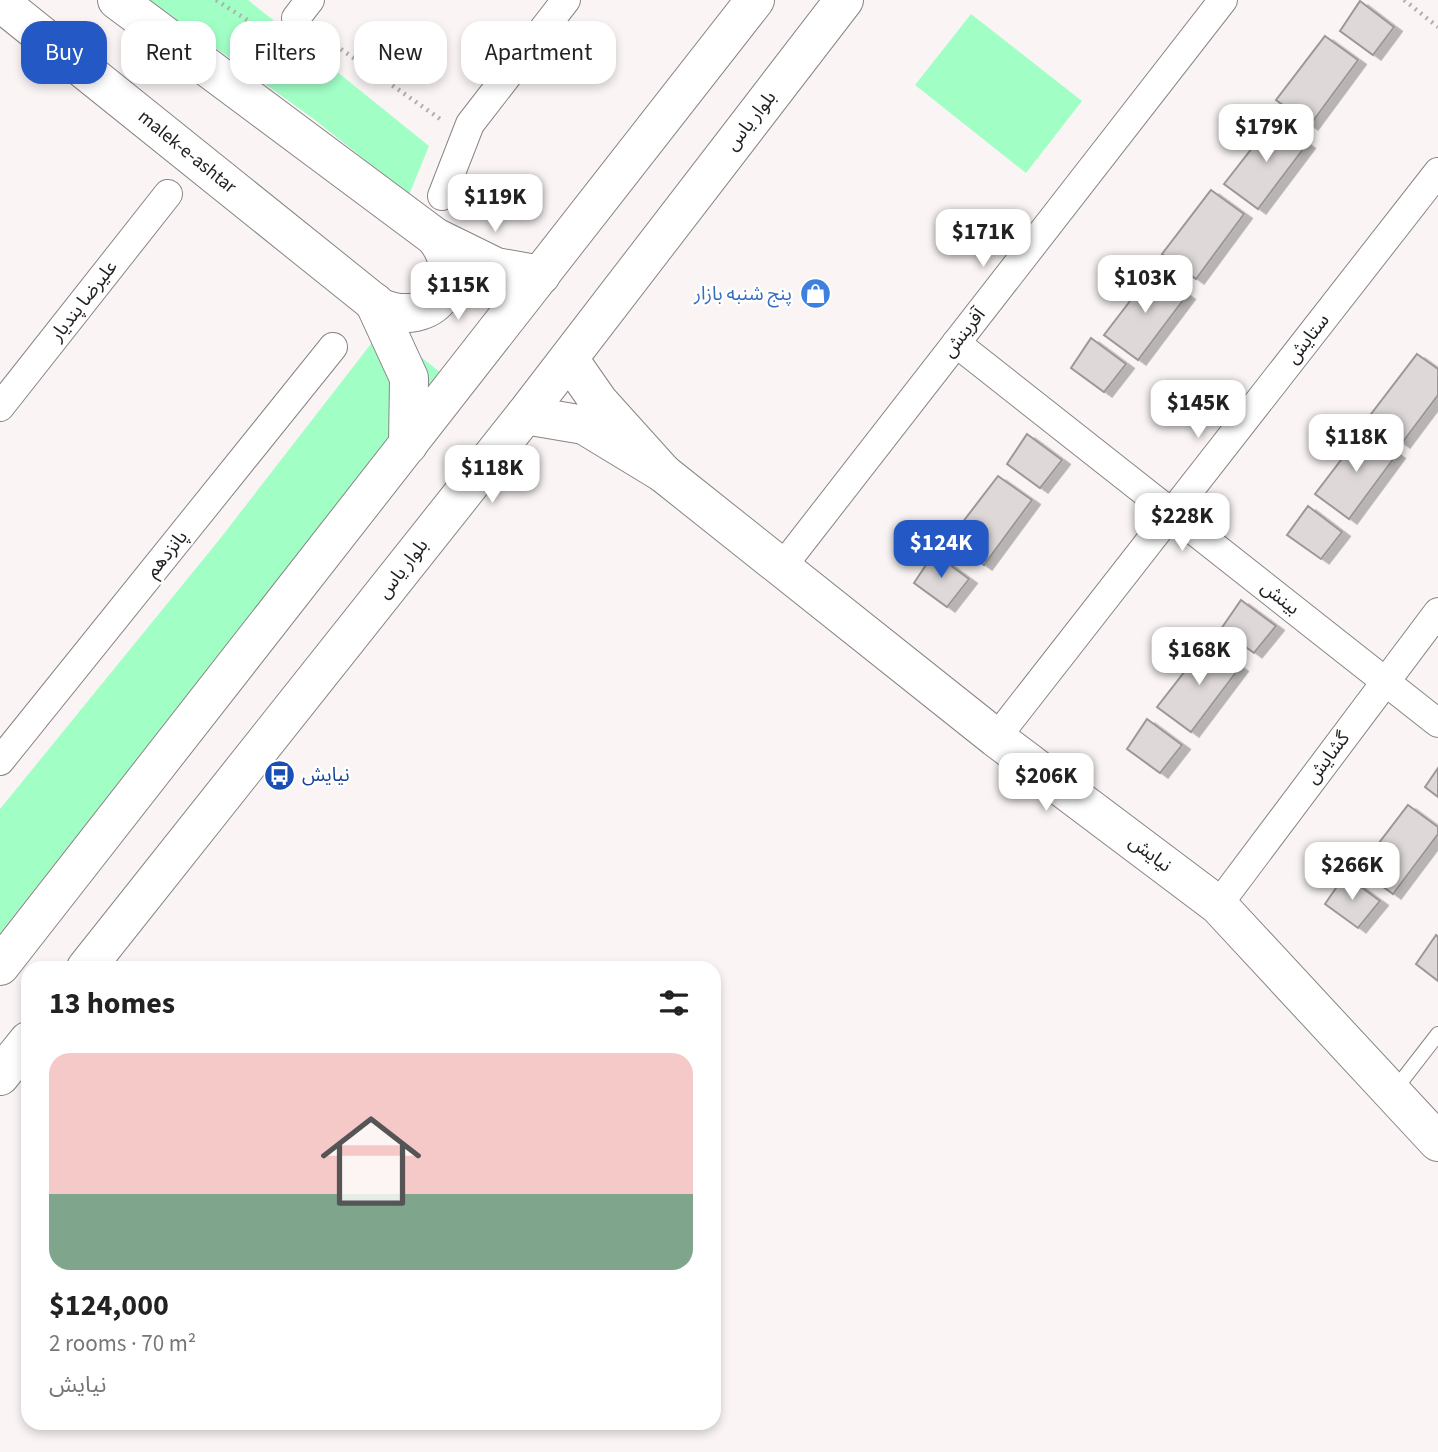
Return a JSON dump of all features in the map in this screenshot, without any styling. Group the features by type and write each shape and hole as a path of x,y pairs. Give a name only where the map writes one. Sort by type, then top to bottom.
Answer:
{"street":[{"path":"117,0 435,237 496,267 541,275"},
{"path":"442,196 470,124 566,0"},
{"path":"0,966 755,0"},
{"name":"بلوار یاس","path":"92,961 569,359 844,0"},
{"name":"آفرینش","path":"782,567 1223,0"},
{"name":"malek-e-ashtar","path":"0,2 374,302"},
{"name":"ستایش","path":"996,738 1438,172"},
{"name":"علیرضا پندیار","path":"0,407 169,194"},
{"path":"374,302 395,314 409,315 424,311 436,303 445,291 449,263 444,249 435,237"},
{"path":"374,302 410,378 408,445"},
{"name":"بینش","path":"956,343 1438,723"},
{"name":"پانزدهم","path":"0,761 333,347"},
{"path":"569,359 599,402 663,473"},
{"path":"525,415 584,425 663,473"},
{"name":"نیایش","path":"663,473 996,738 1218,905 1438,1142"},
{"name":"گشایش","path":"1218,905 1438,612"},
{"path":"0,1076 21,1050"}],"lane":[{"path":"1392,1093 1438,1034"}],"path":[{"path":"216,0 272,36 303,9 445,123 463,143"},
{"path":"1404,0 1438,27"}],"green space":[{"path":"150,0 248,0 274,21 230,21 230,58 216,48 216,21 179,21"},
{"path":"971,14 1082,101 1026,173 915,85"},
{"path":"340,74 429,146 409,195 266,84 340,84"},
{"path":"384,327 441,373 0,933 0,809 219,540"}],"building":[{"path":"1360,1 1394,27 1373,55 1340,31"},
{"path":"1325,36 1358,60 1310,125 1276,100"},
{"path":"1274,120 1307,144 1258,209 1224,184"},
{"path":"1211,190 1244,214 1196,279 1162,254"},
{"path":"1153,271 1187,295 1138,360 1104,335"},
{"path":"1091,338 1126,364 1104,392 1071,368"},
{"path":"1417,354 1438,369 1438,395 1402,443 1368,418"},
{"path":"1364,430 1397,454 1349,519 1315,494"},
{"path":"1027,434 1062,460 1040,488 1007,464"},
{"path":"998,476 1032,500 984,565 949,540"},
{"path":"1308,506 1342,532 1321,559 1287,535"},
{"path":"934,553 969,579 947,607 914,583"},
{"path":"1241,600 1276,626 1254,653 1221,629"},
{"path":"1207,643 1240,667 1191,732 1157,707"},
{"path":"1147,719 1182,745 1160,773 1127,749"},
{"path":"1438,768 1438,797 1425,787"},
{"path":"1408,805 1438,827 1438,834 1393,894 1359,869"},
{"path":"1345,875 1380,901 1358,928 1325,904"},
{"path":"1436,935 1438,937 1438,981 1416,964"}],"place":[{"name":"پنج شنبه بازار","path":"815,294"},
{"name":"نیایش","path":"279,775"}]}
